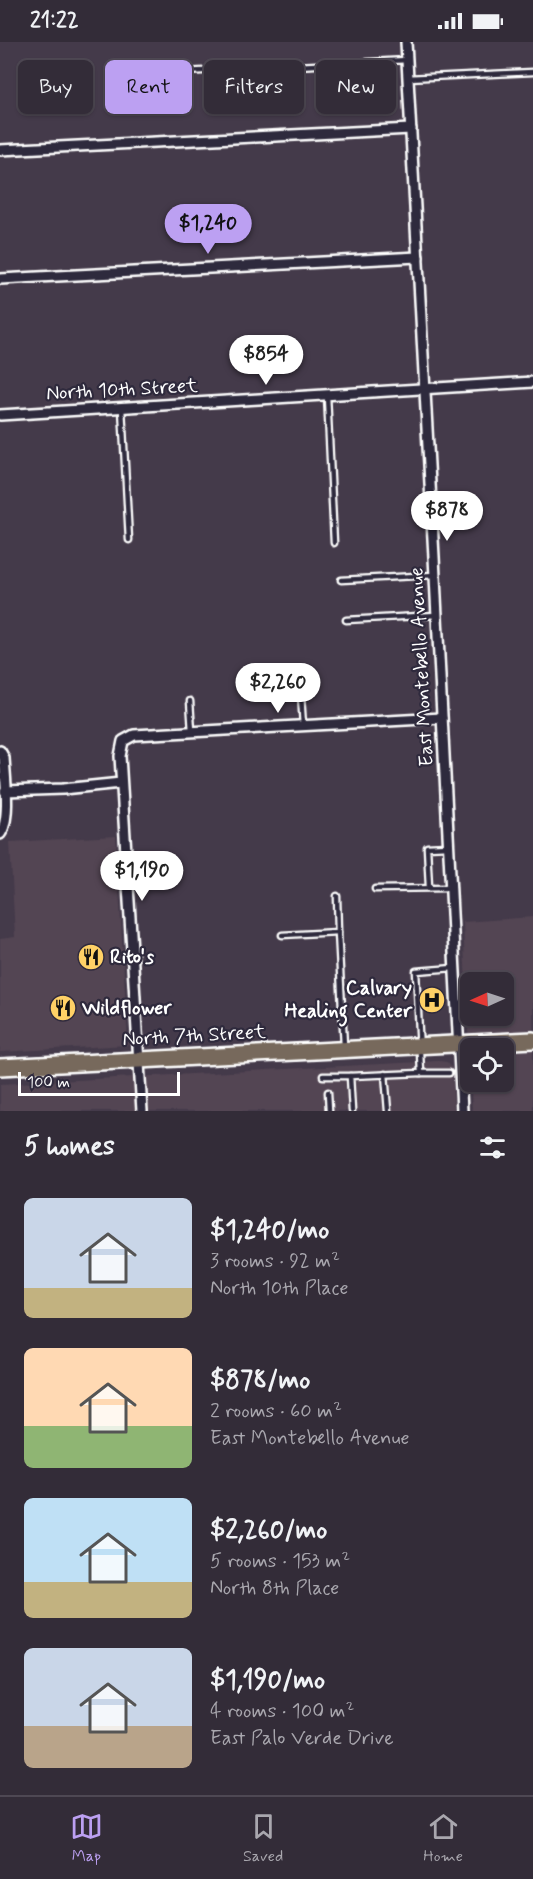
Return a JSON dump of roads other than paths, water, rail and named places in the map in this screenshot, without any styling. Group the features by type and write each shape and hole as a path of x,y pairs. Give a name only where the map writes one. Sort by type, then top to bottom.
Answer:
{"main road":[{"name":"North 7th Street","path":"0,1067 533,1040"}],"street":[{"name":"East Montebello Avenue","path":"406,42 462,1111"},
{"path":"0,150 411,129"},
{"path":"0,279 418,257"},
{"name":"North 10th Street","path":"0,415 533,382"},
{"path":"142,1111 121,783 120,756 123,741 134,735 442,718"},
{"path":"0,751 4,758 5,791 4,829 0,834"},
{"path":"5,791 63,789 121,783"}],"lane":[{"path":"192,72 407,60"},
{"path":"408,78 533,72"},
{"path":"327,395 334,543"},
{"path":"122,408 129,540"},
{"path":"341,580 435,575"},
{"path":"346,620 437,615"},
{"path":"301,695 303,726"},
{"path":"190,701 192,732"},
{"path":"429,888 427,847 448,846"},
{"path":"375,889 450,888"},
{"path":"337,896 345,1050"},
{"path":"282,934 338,932"},
{"path":"421,1073 416,971 454,968"},
{"path":"323,1076 449,1073"},
{"path":"385,1074 388,1111"},
{"path":"350,1076 352,1111"},
{"path":"328,1092 329,1111"}],"place":[{"name":"Rito's","path":"91,957"},
{"name":"Calvary Healing Center","path":"432,1000"},
{"name":"Wildflower","path":"63,1008"}]}
